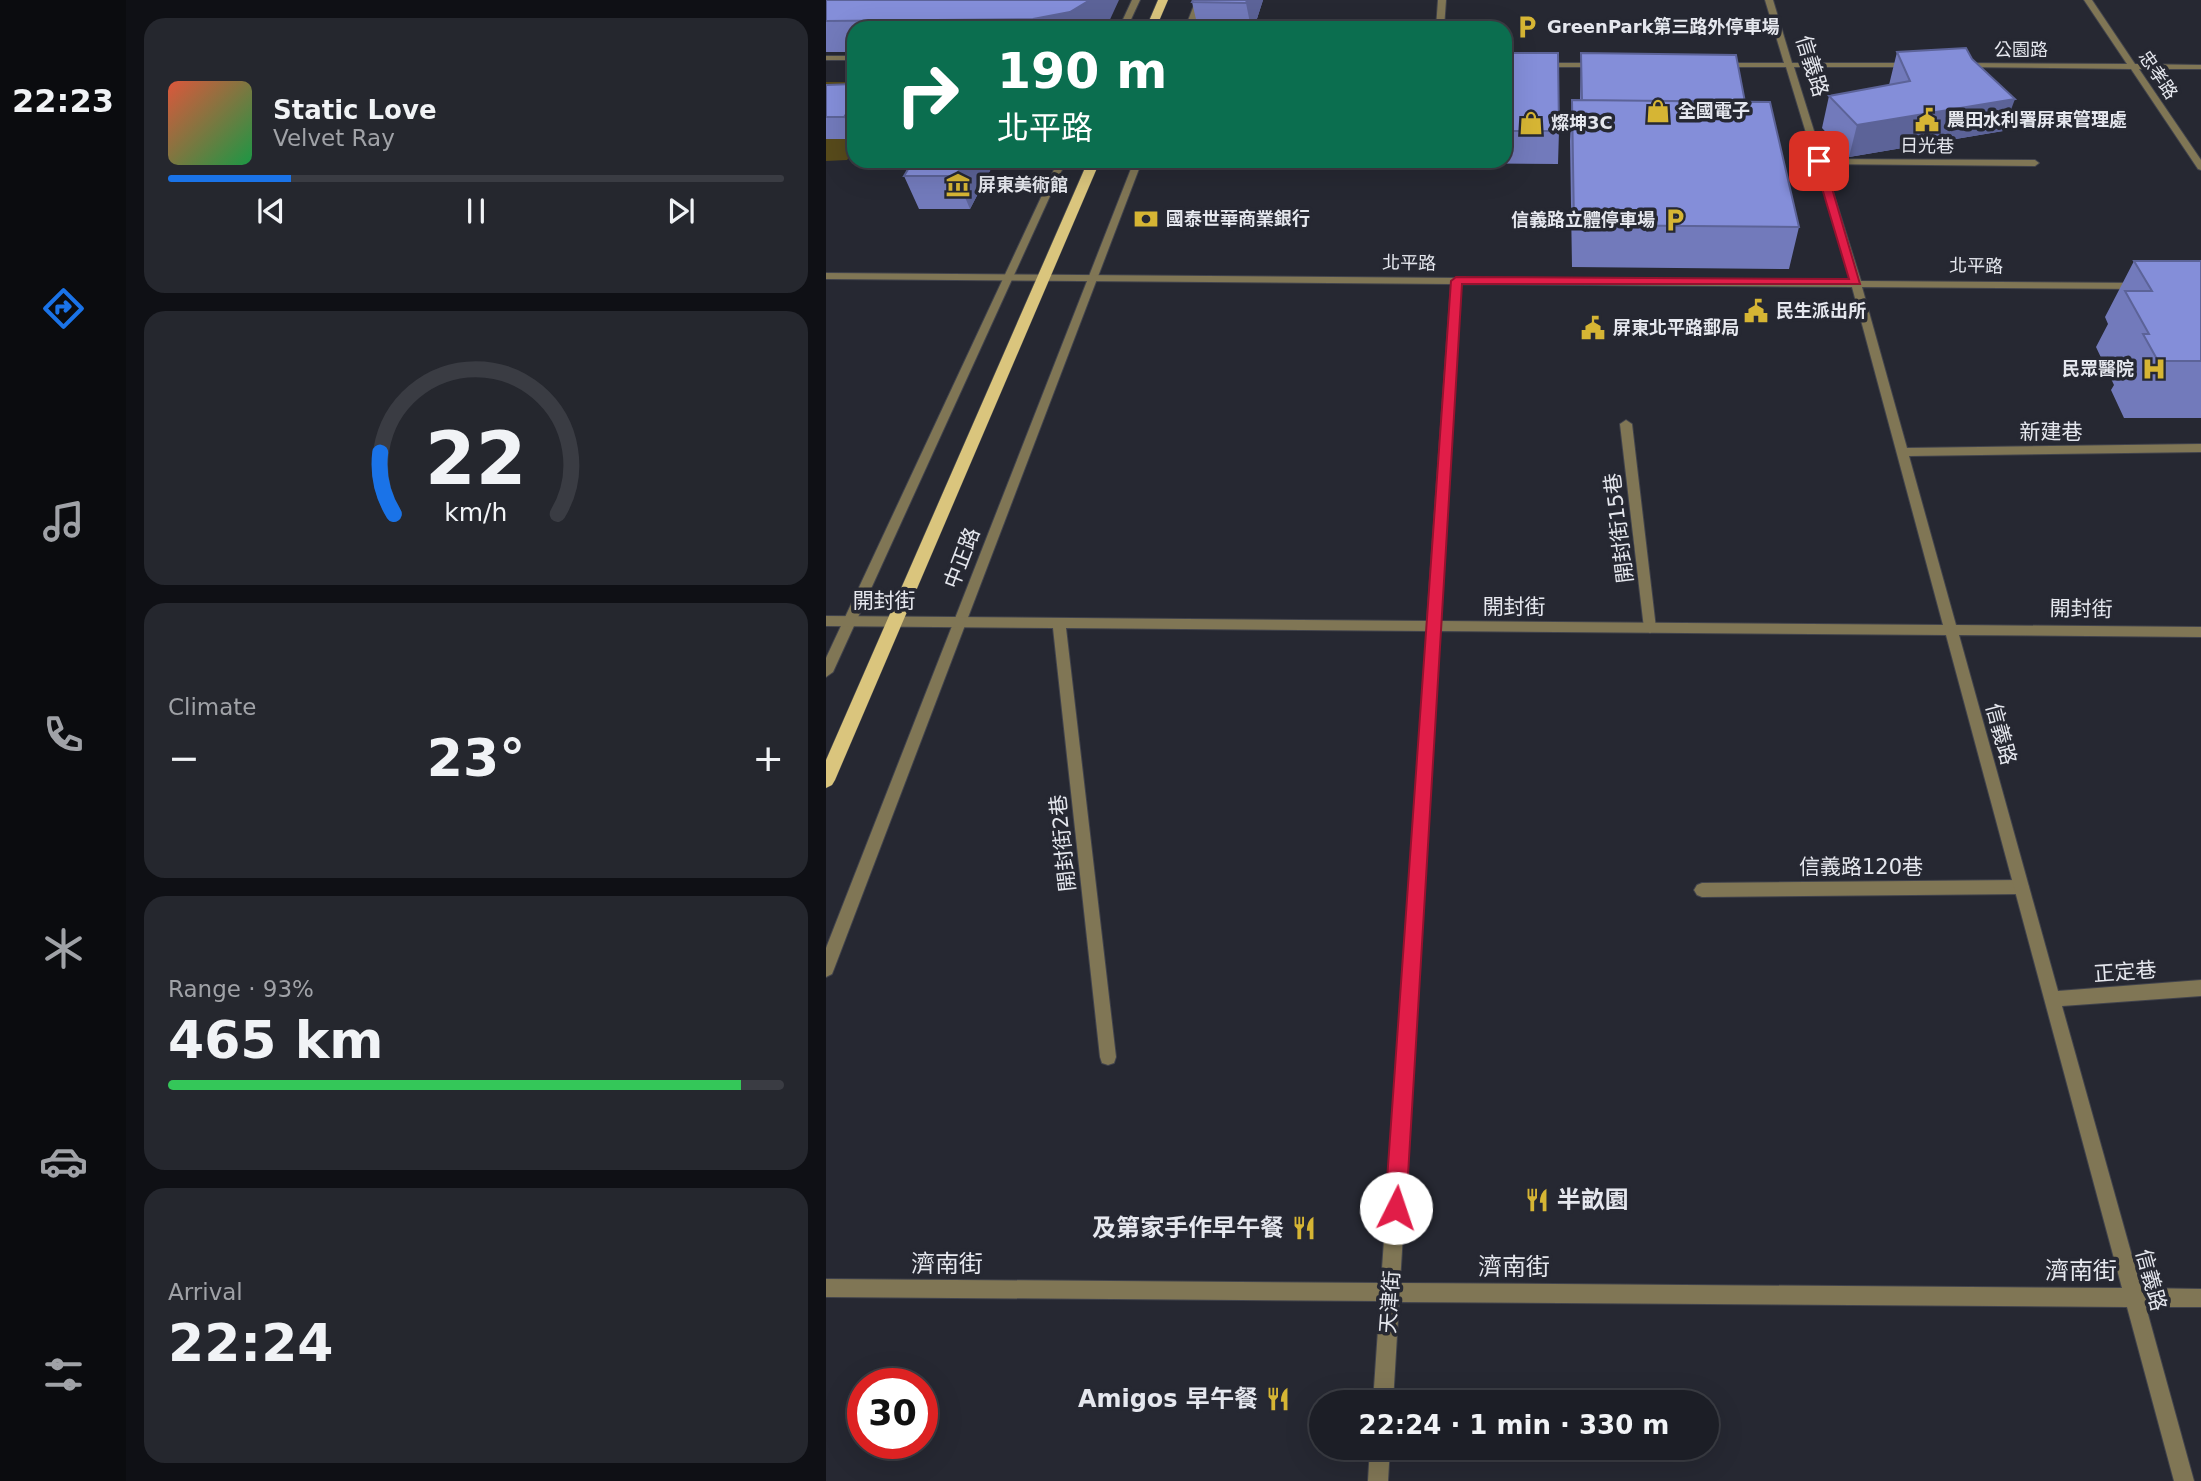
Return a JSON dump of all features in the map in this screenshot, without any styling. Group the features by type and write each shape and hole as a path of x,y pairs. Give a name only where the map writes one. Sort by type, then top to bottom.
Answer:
{"main road":[{"path":"1154,21 1163,0"},
{"name":"中正路","path":"826,780 1091,168"}],"street":[{"path":"1126,21 1136,0"},
{"path":"1192,21 1200,0"},
{"path":"1440,21 1442,0"},
{"name":"信義路","path":"1769,0 1856,282 2184,1481"},
{"name":"忠孝路","path":"2088,0 2201,167"},
{"path":"826,58 847,58"},
{"path":"1512,65 1613,65"},
{"path":"1708,65 1927,65"},
{"name":"公園路","path":"1954,65 2201,67"},
{"name":"日光巷","path":"1819,161 2035,163"},
{"path":"826,672 1059,168"},
{"name":"中正路","path":"826,970 1135,168"},
{"name":"北平路","path":"826,276 2160,286"},
{"name":"天津街","path":"1384,1390 1456,281"},
{"name":"開封街15巷","path":"1626,424 1650,628"},
{"name":"新建巷","path":"1902,452 2201,448"},
{"name":"開封街","path":"826,621 1434,628 1950,628 2201,632"},
{"name":"開封街2巷","path":"1059,624 1108,1057"},
{"name":"信義路120巷","path":"1702,890 2021,887"},
{"name":"正定巷","path":"2052,999 2201,988"},
{"name":"濟南街","path":"826,1288 2201,1298"},
{"path":"1378,1481 1379,1460"}],"shaded area":[{"path":"826,82 847,82 847,160 826,161"}],"building":[{"path":"826,0 1090,0 1070,12 1033,19 826,21"},
{"path":"1247,0 1246,3 1192,2"},
{"path":"1966,48 1972,59 2015,99 1857,125 1829,96 1910,81 1897,52"},
{"path":"1512,53 1558,53 1559,131 1512,131"},
{"path":"1581,53 1736,55 1745,102 1582,100"},
{"path":"847,84 847,113 844,117 826,117 826,85"},
{"name":"信義路立體停車場","path":"1572,100 1770,102 1799,227 1574,225"},
{"path":"909,168 960,168 956,176 904,176"},
{"path":"2134,261 2201,261 2201,361 2158,361 2143,334 2149,334 2125,291 2152,291"}],"place":[{"name":"GreenPark第三路外停車場","path":"1527,27"},
{"name":"全國電子","path":"1658,111"},
{"name":"農田水利署屏東管理處","path":"1927,120"},
{"name":"燦坤3C","path":"1531,123"},
{"name":"屏東美術館","path":"958,185"},
{"name":"國泰世華商業銀行","path":"1146,219"},
{"name":"信義路立體停車場","path":"1675,220"},
{"name":"民生派出所","path":"1756,311"},
{"name":"屏東北平路郵局","path":"1593,328"},
{"name":"民眾醫院","path":"2154,369"},
{"name":"半畝園","path":"1537,1200"},
{"name":"及第家手作早午餐","path":"1304,1228"},
{"name":"Amigos 早午餐","path":"1278,1399"}],"route":[{"path":"1396,1208 1456,281 1856,282 1819,161"}]}
